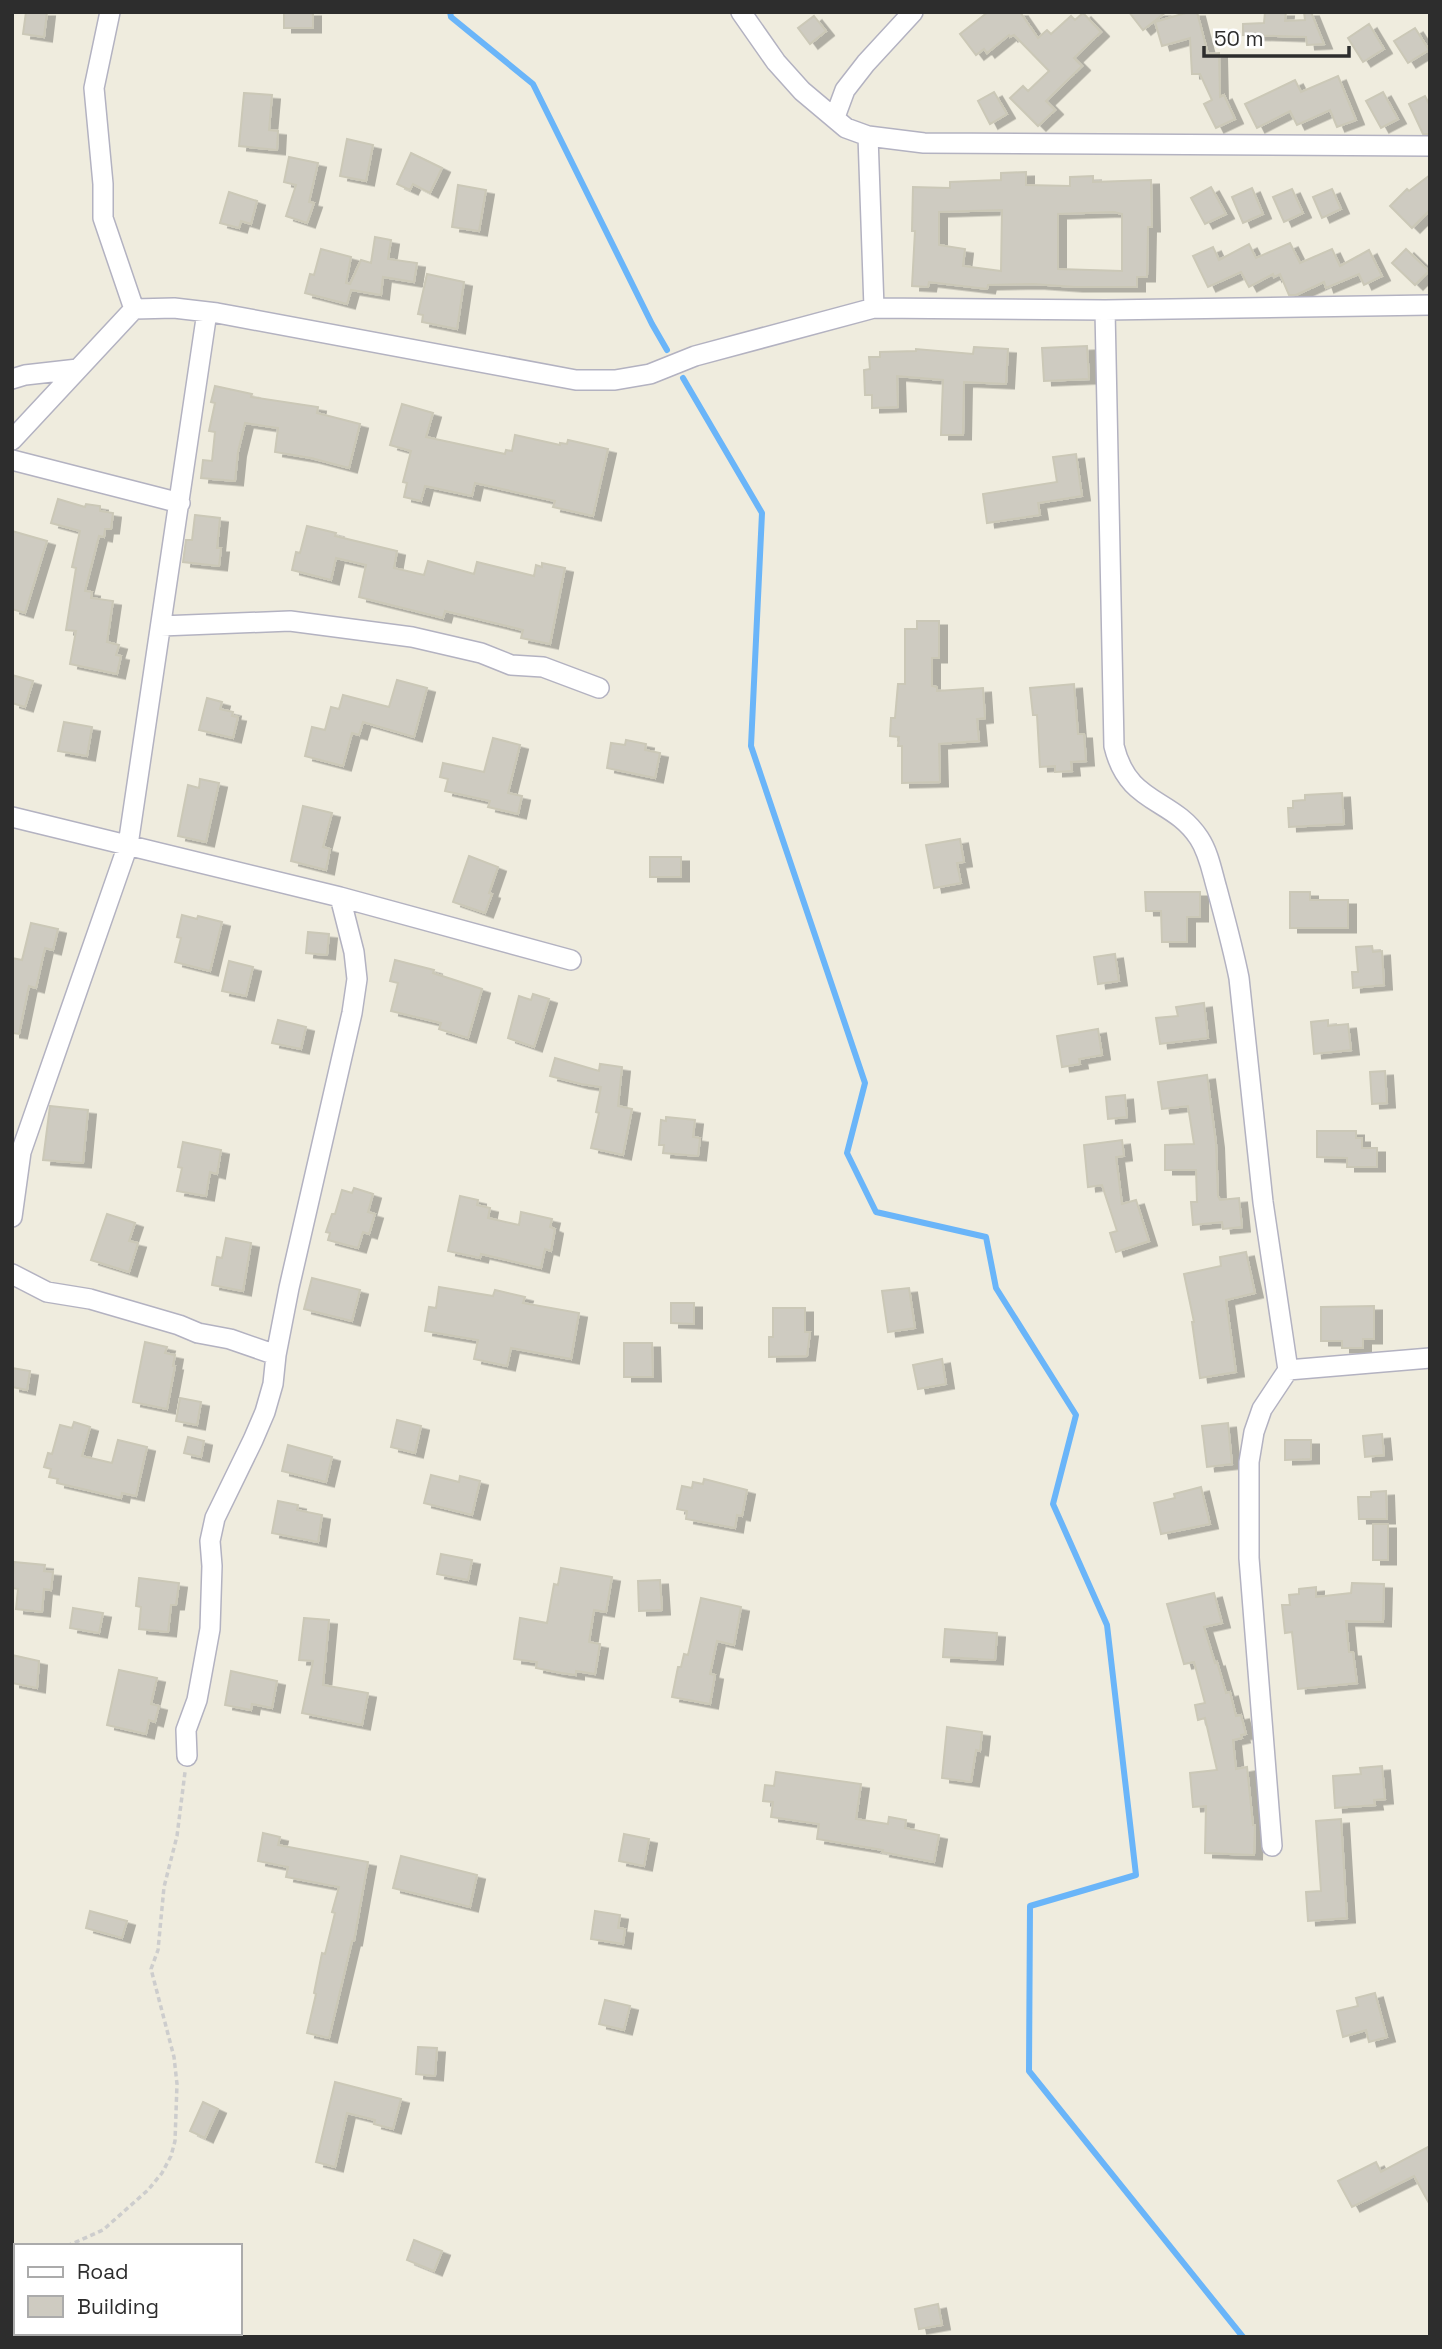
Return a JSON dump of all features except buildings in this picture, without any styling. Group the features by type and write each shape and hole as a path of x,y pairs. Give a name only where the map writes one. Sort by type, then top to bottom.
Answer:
{"street":[{"path":"110,12 94,88 103,184 103,218 134,309"},
{"path":"741,12 776,62 802,91 846,128 868,136 924,143 1430,146"},
{"path":"835,117 845,90 913,12"},
{"path":"868,136 874,308"},
{"path":"12,440 134,309 174,308 207,312 576,380 615,380 650,374 695,356 874,308 1105,310 1430,305"},
{"path":"1105,310 1114,746 1123,772 1135,787 1178,817 1199,838 1207,853 1233,943 1241,991 1263,1202 1287,1370 1262,1409 1254,1432 1249,1462 1249,1558 1272,1846"},
{"path":"12,1217 21,1152 128,845 207,312"},
{"path":"12,379 78,369"},
{"path":"12,460 180,503"},
{"path":"161,626 290,621 412,637 481,653 511,665 543,667 599,688"},
{"path":"12,817 340,897 571,960"},
{"path":"187,1756 186,1730 197,1700 209,1629 212,1566 210,1541 215,1518 265,1412 273,1384 276,1355 352,1013 357,979 354,952 340,897"},
{"path":"12,1274 47,1292 90,1299 276,1355"},
{"path":"1287,1370 1430,1358"}],"path":[{"path":"72,2244 103,2230 148,2190 162,2173 175,2141 177,2084 174,2057 151,1969 158,1950 164,1888 177,1836 187,1756"}],"waterway":[{"path":"450,12 451,17 533,84 667,350"},
{"path":"683,378 762,513 751,746 865,1083 847,1153 876,1212 986,1237 996,1288 1076,1415 1053,1504 1107,1625 1136,1875 1030,1906 1029,2071 1243,2337"}]}
